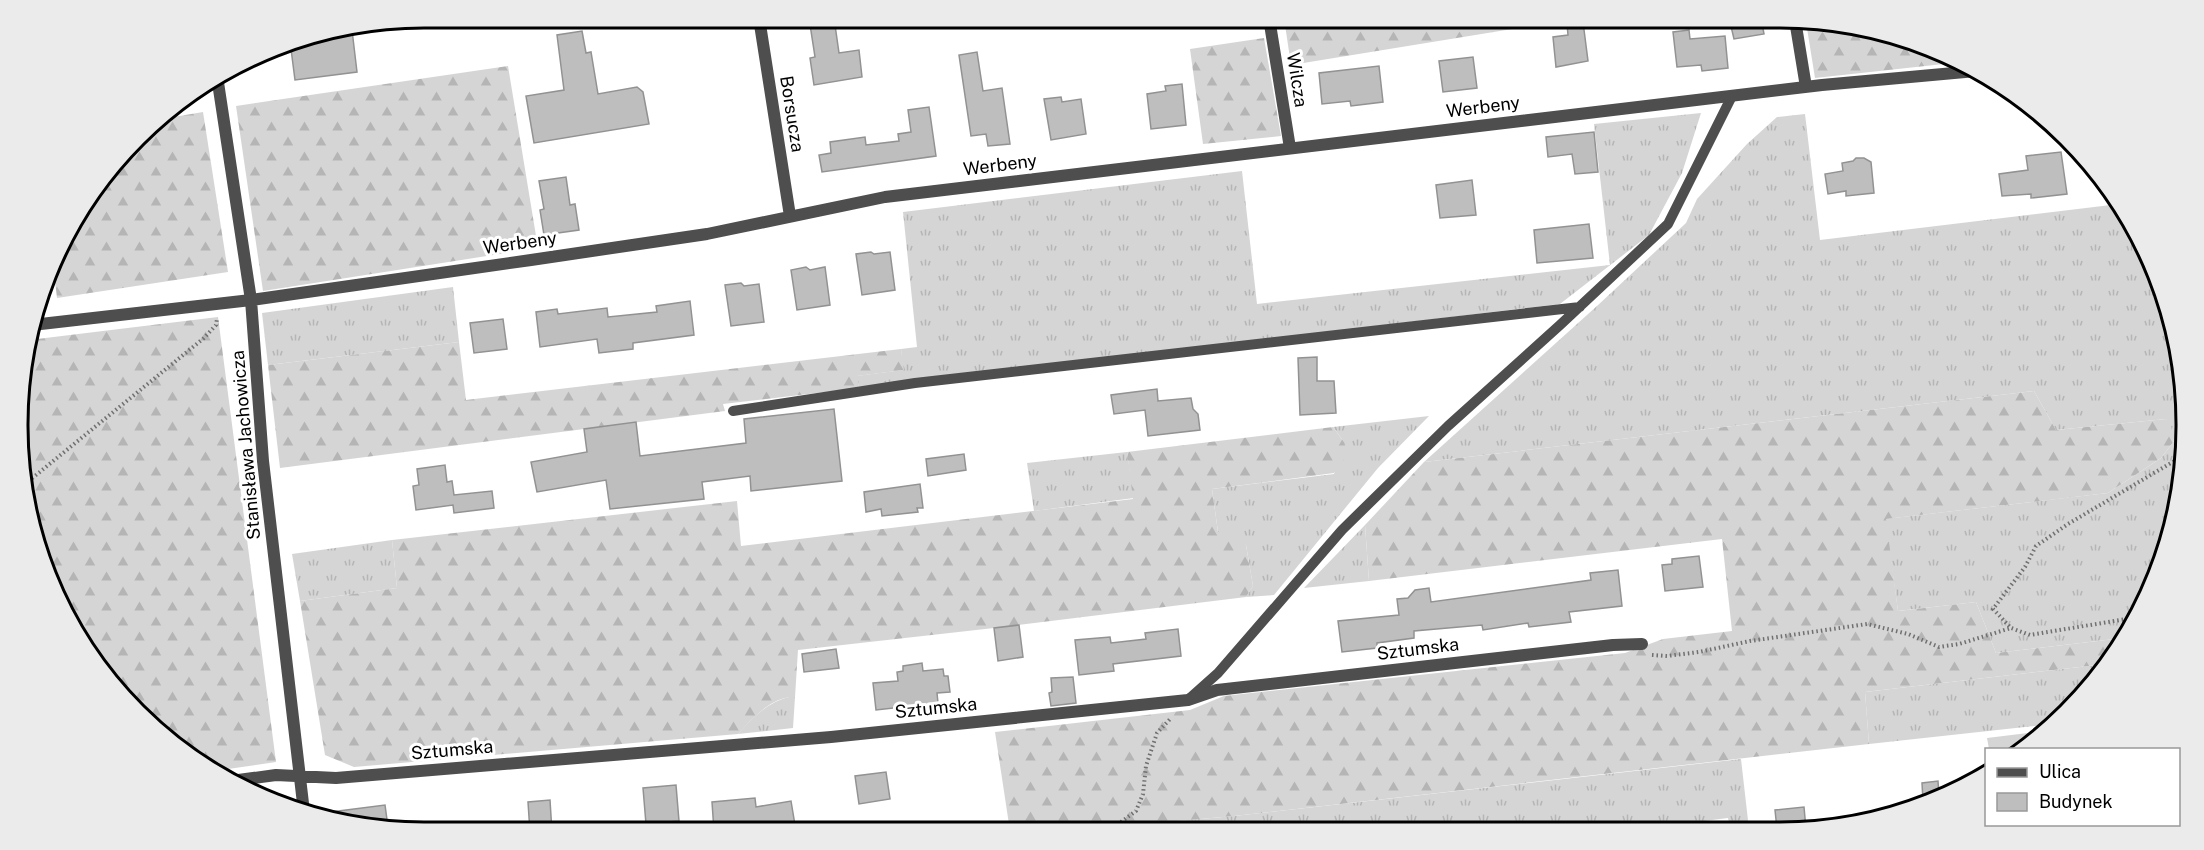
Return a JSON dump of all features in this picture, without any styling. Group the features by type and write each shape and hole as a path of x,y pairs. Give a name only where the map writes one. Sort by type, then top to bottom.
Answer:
{"street":[{"name":"Borsucza","path":"761,28 790,216"},
{"name":"Wilcza","path":"1271,28 1290,148"},
{"path":"1796,29 1806,87"},
{"name":"Werbeny","path":"42,324 251,300 707,234 885,197 1806,87 1960,72"},
{"name":"Stanisława Jachowicza","path":"219,87 251,300 263,461 303,802"},
{"name":"Sztumska","path":"247,779 299,775 336,778 819,738 1188,700 1217,690 1612,645 1643,650"}],"lane":[{"path":"1188,700 1218,673 1342,530 1448,426 1668,224 1732,96"},
{"path":"734,411 915,383 1580,307"}],"path":[{"path":"32,478 204,338 216,325 222,303"},
{"path":"2124,619 2030,634 2011,628 1993,609 2025,567 2036,546 2068,524 2174,461"},
{"path":"1643,650 1667,656 1867,624 1908,634 1939,647 1959,644 2011,628"},
{"path":"1121,822 1136,811 1143,794 1146,766 1157,733 1188,700"}],"green space":[{"path":"1285,28 1519,28 1291,65"},
{"path":"1807,29 1882,42 1943,64 1815,78"},
{"path":"1264,38 1281,136 1203,144 1190,49"},
{"path":"508,66 538,248 263,291 236,106"},
{"path":"203,112 228,272 57,298 55,283 59,273 69,250 95,205 127,164 176,117"},
{"path":"1701,113 1682,173 1649,235 1560,304 859,388 856,376 903,370 901,349 917,347 903,212 1242,171 1257,304 1610,265 1594,124"},
{"path":"1805,114 1820,240 2109,205 2135,250 2162,322 2172,373 2176,425 2172,477 2162,528 2135,600 2112,639 1996,653 1976,602 1898,611 1885,519 2108,493 2161,458 2174,441 2166,419 2056,430 2034,391 1424,462 1686,223 1697,199 1747,144 1777,117"},
{"path":"453,287 459,342 268,365 262,313"},
{"path":"218,317 276,762 229,769 184,740 145,705 110,666 69,600 42,528 32,477 28,425 29,399 38,339"},
{"path":"459,342 466,400 901,349 904,370 857,376 859,388 723,404 725,411 280,468 268,365"},
{"path":"2034,391 2056,430 2166,419 2171,426 2174,441 2161,458 2108,493 1886,519 1898,611 1976,602 1996,653 2112,639 2094,665 1865,692 1869,744 1234,816 1167,822 1009,822 995,732 1190,710 1224,696 1625,653 1663,639 1732,631 1722,539 1369,581 1365,525 1424,462"},
{"path":"1429,416 1378,468 1274,595 1246,597 1253,586 1246,545 1218,532 1212,489 1334,474 1344,442 1333,427"},
{"path":"1333,427 1344,442 1348,454 1334,473 1212,489 1218,532 1232,530 1242,538 1246,545 1253,586 1246,597 798,650 795,697 778,700 771,704 738,734 354,767 325,755 300,601 397,588 392,540 737,501 741,546 1133,499 1127,452"},
{"path":"1127,452 1134,498 1034,511 1027,463"},
{"path":"1365,525 1369,581 1304,588"},
{"path":"392,540 397,588 300,601 292,554"},
{"path":"2094,665 2037,726 1869,744 1865,692"},
{"path":"789,697 795,697 793,728 738,734 767,707"},
{"path":"2028,733 2009,748 1989,748 1987,738"},
{"path":"1741,759 1748,822 1729,822 1728,818 1696,822 1167,822"}],"building":[{"path":"811,28 835,28 839,53 859,50 862,77 814,85 810,58 815,57"},
{"path":"1567,28 1584,28 1588,61 1556,67 1553,37 1568,35"},
{"path":"1731,28 1763,28 1764,34 1734,39"},
{"path":"1689,30 1690,39 1725,36 1728,68 1702,71 1701,65 1677,67 1673,32"},
{"path":"582,31 586,53 591,52 598,94 637,87 643,92 649,124 534,143 526,96 564,90 557,35"},
{"path":"353,35 357,72 295,80 291,52"},
{"path":"977,52 983,91 1002,88 1010,144 988,146 986,134 971,136 959,55"},
{"path":"1473,57 1477,88 1443,92 1439,61"},
{"path":"1379,66 1383,102 1351,106 1350,101 1322,104 1319,73"},
{"path":"1182,84 1186,125 1151,129 1147,94 1166,91 1165,86"},
{"path":"1061,97 1062,102 1081,99 1086,134 1051,140 1044,99"},
{"path":"929,107 936,156 822,172 819,155 831,153 830,142 865,137 866,145 899,141 898,134 911,132 908,110"},
{"path":"1594,132 1598,172 1575,174 1572,154 1548,157 1546,137"},
{"path":"2061,152 2067,194 2031,198 2031,194 2002,196 1999,174 2028,170 2026,156"},
{"path":"1856,158 1864,158 1871,162 1874,193 1846,196 1846,191 1828,194 1825,174 1843,171 1842,163 1853,161"},
{"path":"566,177 570,205 575,204 579,230 544,235 540,210 544,209 539,181"},
{"path":"1472,180 1476,215 1440,218 1436,185"},
{"path":"1589,224 1593,258 1537,263 1534,230"},
{"path":"871,252 874,254 890,252 895,290 862,295 856,254"},
{"path":"806,267 810,270 825,267 830,305 797,310 791,270"},
{"path":"741,283 744,286 759,284 764,322 731,326 725,285"},
{"path":"690,301 694,335 633,343 633,349 599,353 597,339 540,347 536,312 557,309 558,314 607,308 608,317 657,312 656,306"},
{"path":"503,319 507,349 474,353 470,323"},
{"path":"1317,357 1317,381 1334,381 1336,413 1300,415 1298,358"},
{"path":"1157,389 1158,401 1191,398 1193,409 1198,414 1200,430 1148,436 1145,410 1114,414 1111,395"},
{"path":"834,409 842,481 751,491 750,476 702,482 704,499 610,509 606,480 537,492 531,462 587,452 584,429 636,422 640,456 746,443 744,419"},
{"path":"964,454 966,470 928,476 926,459"},
{"path":"445,465 447,482 452,481 454,495 492,491 494,508 454,513 453,505 416,510 413,486 419,485 417,469"},
{"path":"920,484 923,508 917,508 918,512 882,516 881,509 866,512 864,492"},
{"path":"1699,556 1703,587 1665,591 1662,565 1672,564 1672,559"},
{"path":"1618,570 1622,606 1569,612 1571,622 1529,627 1528,623 1483,630 1482,625 1414,631 1414,638 1377,643 1377,648 1342,652 1338,621 1399,615 1397,599 1408,598 1415,590 1429,588 1431,602 1591,580 1590,573"},
{"path":"1019,625 1023,657 998,661 994,628"},
{"path":"1178,629 1181,656 1113,664 1114,671 1079,675 1075,640 1110,637 1111,643 1146,639 1145,633"},
{"path":"836,649 839,668 804,672 802,654"},
{"path":"922,663 923,671 943,669 944,676 948,676 950,692 937,693 938,703 876,710 873,683 898,681 897,672 903,671 903,666"},
{"path":"1073,677 1076,703 1051,706 1049,693 1052,692 1051,678"},
{"path":"886,772 890,799 859,804 855,776"},
{"path":"1938,781 1938,788 1923,794 1922,783"},
{"path":"676,785 679,821 646,822 643,788"},
{"path":"755,798 756,807 791,801 794,822 713,822 712,802"},
{"path":"550,800 551,822 529,822 528,802"},
{"path":"385,805 387,820 348,814 336,811"},
{"path":"1804,807 1805,821 1776,822 1775,810"}]}
